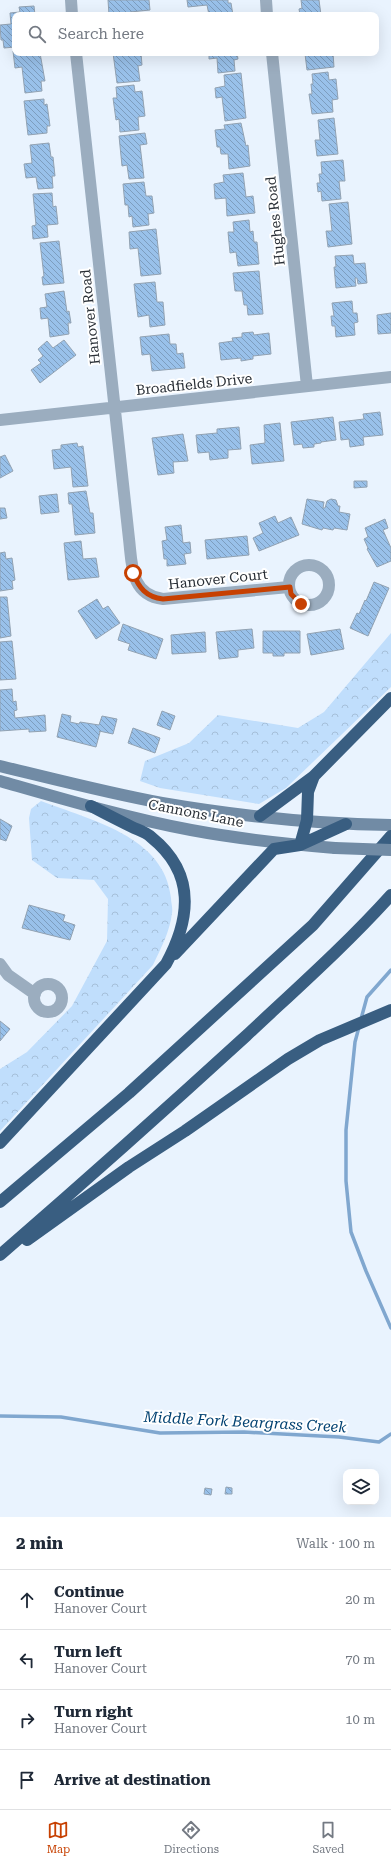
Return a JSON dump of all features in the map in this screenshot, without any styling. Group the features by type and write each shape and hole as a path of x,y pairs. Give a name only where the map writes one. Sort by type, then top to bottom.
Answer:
{"highway":[{"path":"260,816 314,776 391,698"},
{"path":"300,845 307,820 308,792 314,776"},
{"path":"89,806 151,836 172,859 183,880 185,907 182,931 166,964"},
{"path":"0,1143 274,849 300,845 346,824"},
{"path":"0,1202 129,1093 313,926 391,836"},
{"path":"0,1255 124,1147 290,995 369,920 391,895"},
{"path":"0,1260 129,1167 185,1131 288,1059 320,1040 391,1010"}],"main road":[{"name":"Cannons Lane","path":"0,766 162,803 260,816 346,824 391,825"},
{"name":"Cannons Lane","path":"0,781 89,806 190,830 300,845 391,850"},
{"path":"89,806 91,788"}],"street":[{"path":"70,0 72,12"},
{"path":"266,0 268,12"},
{"name":"Hanover Road","path":"76,56 114,408 135,578"},
{"name":"Hughes Road","path":"272,56 307,386"},
{"name":"Broadfields Drive","path":"0,420 391,377"},
{"name":"Hanover Court","path":"135,578 142,591 148,595 163,599 290,587"},
{"path":"0,964 8,975 34,994"}],"green space":[{"path":"391,633 391,687 286,788 259,804 160,788 140,781 145,761 189,743 218,715 298,728 324,712"},
{"path":"41,801 102,824 122,833 140,845 155,859 166,877 171,898 171,920 162,946 153,965 0,1131 0,1069 27,1052 72,1006 107,941 108,899 94,880 57,878 32,860 29,818 31,809"}],"building":[{"path":"108,0 149,0 150,10 109,12"},
{"path":"187,0 228,0 228,3 231,3 232,12 208,12 207,5 188,7"},
{"path":"301,0 319,0 321,12 300,12 299,9 302,8"},
{"path":"34,6 35,12 20,12 19,7"},
{"path":"10,13 12,13 12,47 4,48 3,40 1,40 0,25 11,24"},
{"path":"14,56 41,56 45,81 41,81 42,91 25,93 22,67 15,68"},
{"path":"113,56 141,56 142,65 138,66 140,81 117,83"},
{"path":"209,56 238,56 238,59 234,60 235,71 218,73 217,58 209,59"},
{"path":"305,56 333,56 334,67 307,70"},
{"path":"328,72 329,80 336,79 338,99 332,100 333,112 312,114 309,94 312,94 312,74"},
{"path":"241,73 246,118 225,121 222,97 216,98 215,88 225,86 224,75"},
{"path":"134,85 135,92 142,91 145,116 138,117 139,130 120,132 119,119 116,120 113,98 117,98 116,87"},
{"path":"44,99 44,105 47,104 50,126 47,126 47,133 28,135 24,101"},
{"path":"334,118 338,154 317,156 315,140 320,140 318,120"},
{"path":"241,123 246,146 248,145 250,166 229,169 228,154 221,154 220,147 217,147 215,130 225,129 224,125"},
{"path":"145,133 147,144 140,145 144,178 129,179 127,165 122,166 119,136"},
{"path":"49,143 51,157 53,157 55,176 52,176 53,188 38,189 36,177 26,178 24,164 32,163 30,145"},
{"path":"343,160 345,181 339,181 341,199 322,201 321,191 318,192 317,183 320,183 319,174 322,174 321,162"},
{"path":"243,173 246,197 253,196 255,213 227,216 226,198 215,199 214,184 224,182 223,175"},
{"path":"144,182 146,196 152,196 154,213 148,214 149,225 133,227 132,216 129,217 128,205 125,205 123,184"},
{"path":"52,193 53,207 56,206 58,224 47,225 48,237 33,239 32,226 36,225 33,194"},
{"path":"348,202 352,244 328,247 326,231 332,231 329,204"},
{"path":"249,220 250,232 253,231 254,242 257,242 259,264 238,266 236,252 230,253 228,232 234,232 233,222"},
{"path":"156,229 161,274 141,276 138,248 130,249 129,232"},
{"path":"59,241 64,283 43,285 42,277 44,276 40,243"},
{"path":"353,255 354,264 365,263 367,283 358,284 357,278 355,278 356,286 336,288 334,267 336,267 335,256"},
{"path":"259,271 263,314 248,315 247,305 244,305 242,291 235,291 233,273"},
{"path":"155,282 157,302 163,302 165,325 150,327 149,315 138,317 134,284"},
{"path":"64,291 67,312 69,311 71,323 68,323 69,334 50,337 48,318 41,319 40,308 47,307 45,294"},
{"path":"352,301 353,313 357,313 358,322 354,323 355,335 336,337 335,326 332,326 331,316 334,316 332,303"},
{"path":"391,313 391,333 378,334 377,315"},
{"path":"253,332 254,335 269,333 271,354 253,356 253,359 241,361 241,358 221,360 219,343 233,341 232,338 242,337 242,333"},
{"path":"169,334 170,344 176,344 177,354 183,353 185,368 152,371 150,354 142,355 140,337"},
{"path":"64,340 76,355 40,383 31,370 41,363 38,360 43,356 38,349 47,341 53,348"},
{"path":"380,412 383,435 363,437 364,445 350,447 349,439 341,440 339,422 364,419 363,414"},
{"path":"333,417 336,440 314,444 314,447 303,448 302,444 294,445 291,422"},
{"path":"280,423 284,461 252,464 250,445 265,443 264,425"},
{"path":"239,427 241,449 228,450 228,458 210,460 209,452 198,453 196,435 217,433 217,429"},
{"path":"183,434 188,461 173,462 174,473 158,475 152,438"},
{"path":"77,443 78,447 83,446 88,486 73,487 71,467 54,469 52,450 61,449 61,445"},
{"path":"5,455 13,471 0,478 0,457"},
{"path":"354,481 367,481 367,487 354,488"},
{"path":"86,491 90,513 93,513 95,533 75,535 72,504 69,504 68,493"},
{"path":"57,494 59,512 41,514 39,496"},
{"path":"307,499 324,502 323,508 325,508 327,501 331,499 336,500 338,506 340,506 339,512 350,514 347,530 323,528 322,530 302,524"},
{"path":"0,508 5,508 7,518 0,519"},
{"path":"275,516 278,523 291,517 299,535 259,551 253,538 263,533 259,523"},
{"path":"385,519 388,528 383,530 391,548 391,561 377,567 367,549 368,548 364,539 368,537 365,528"},
{"path":"181,525 183,543 190,542 191,553 184,554 186,564 167,566 167,559 164,559 162,541 167,540 165,527"},
{"path":"247,536 249,555 207,559 205,540"},
{"path":"81,541 83,559 96,558 99,577 68,580 64,543"},
{"path":"5,552 6,559 12,558 15,580 12,581 13,589 0,591 0,553"},
{"path":"374,582 389,588 368,636 350,628 357,613 359,614 365,600 366,601"},
{"path":"0,597 7,597 11,636 0,638"},
{"path":"97,599 103,609 108,606 120,623 96,639 78,611"},
{"path":"123,624 163,639 156,659 128,650 130,644 118,640"},
{"path":"252,629 254,648 238,650 238,657 219,659 216,632"},
{"path":"340,629 344,649 311,655 307,634"},
{"path":"263,631 300,631 300,653 284,653 284,656 273,656 273,653 263,653"},
{"path":"205,632 206,652 172,654 171,635"},
{"path":"12,641 16,679 0,680 0,642"},
{"path":"12,689 13,702 16,701 17,710 14,711 15,718 45,715 46,731 29,732 29,729 0,731 0,690"},
{"path":"162,711 175,716 170,730 157,725"},
{"path":"62,714 71,716 70,722 79,724 80,722 99,725 102,716 117,719 113,734 99,731 96,747 57,737"},
{"path":"133,728 160,738 155,753 128,743"},
{"path":"0,819 12,826 6,841 0,839"},
{"path":"29,905 65,915 63,921 75,925 70,940 22,928"},
{"path":"0,1021 10,1029 0,1041"},
{"path":"226,1487 232,1488 232,1494 225,1494"},
{"path":"205,1488 212,1489 211,1495 204,1494"}],"waterway":[{"name":"Middle Fork Beargrass Creek","path":"361,1019 367,997 391,970"},
{"name":"Middle Fork Beargrass Creek","path":"359,1027 355,1042 346,1130 346,1181 351,1232 391,1328"},
{"name":"Middle Fork Beargrass Creek","path":"0,1416 61,1417 160,1433 244,1432 339,1437 379,1442 391,1434"}],"route":[{"path":"133,573 142,591 155,598 163,599 290,587 291,594 295,600 301,604"}]}
